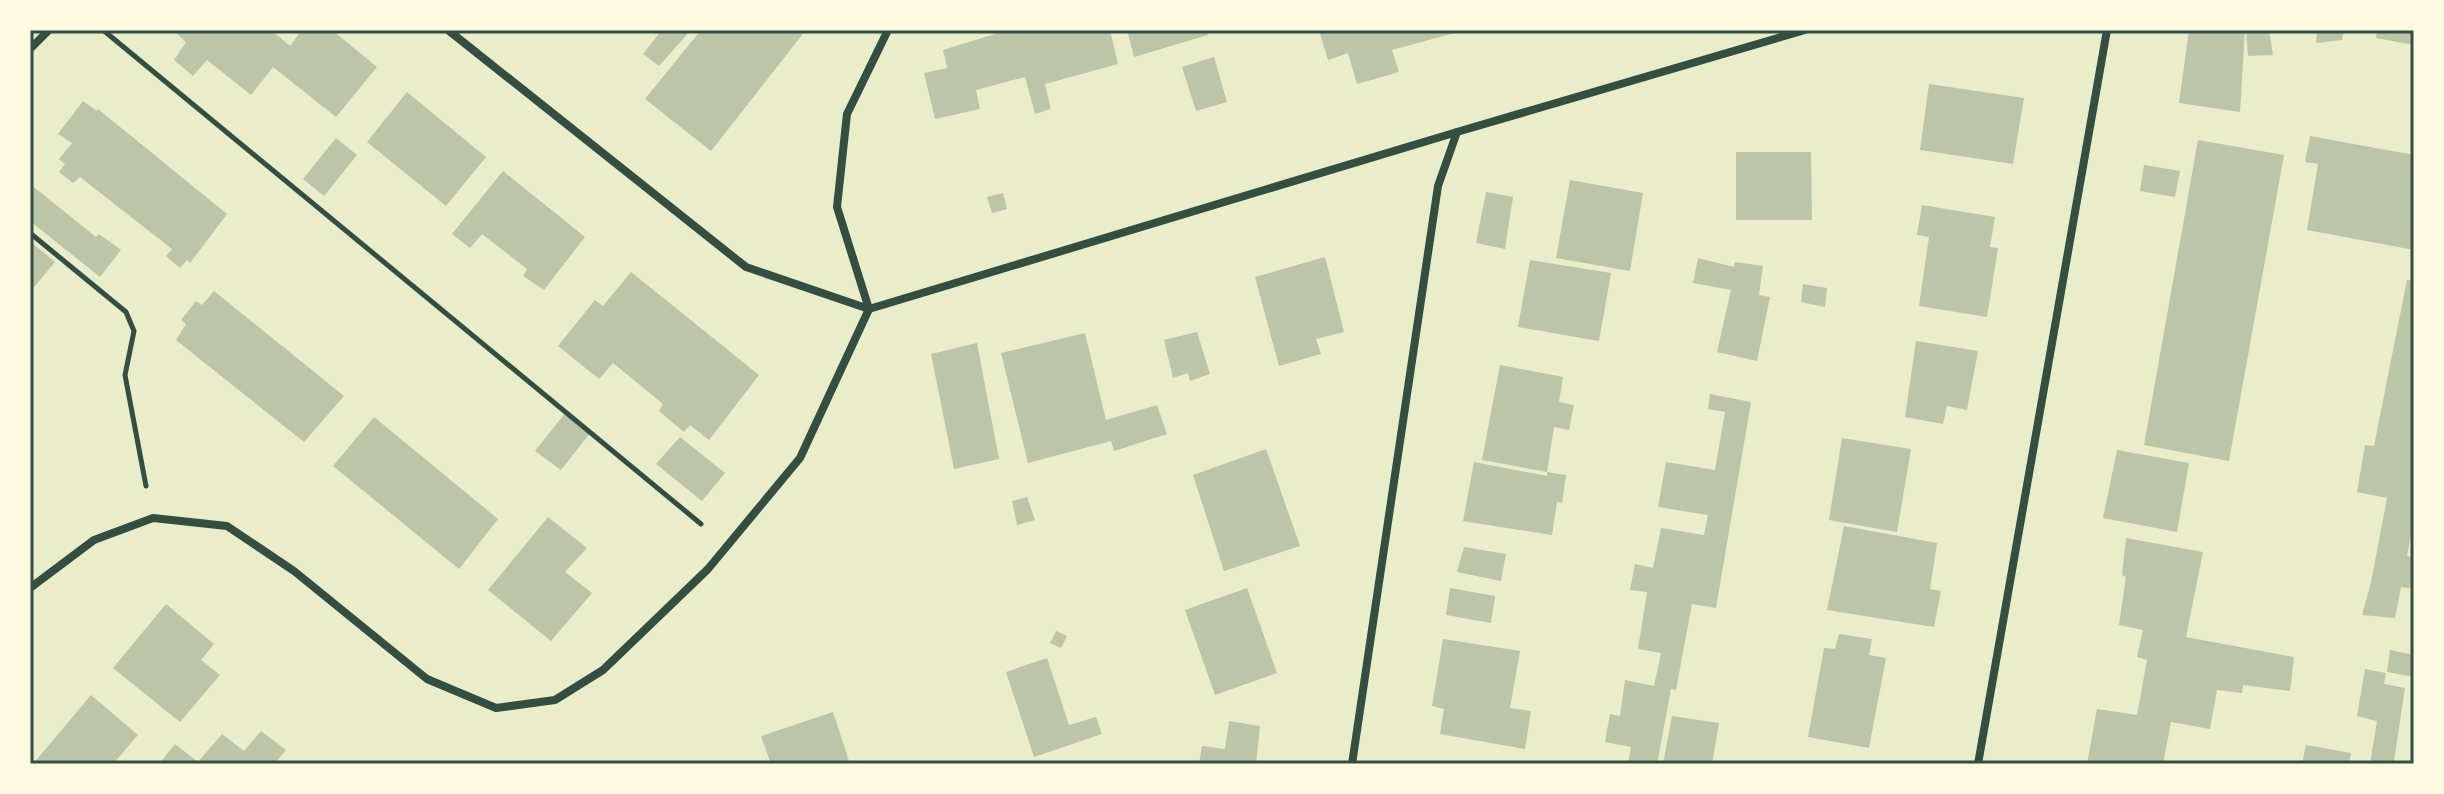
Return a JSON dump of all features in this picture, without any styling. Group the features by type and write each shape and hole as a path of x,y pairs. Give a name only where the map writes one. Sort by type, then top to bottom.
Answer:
{"street":[{"path":"30,49 49,30"},
{"path":"448,30 746,267 869,309 1805,30"},
{"path":"30,588 94,540 153,518 227,526 294,571 427,679 496,708 555,700 603,670 708,569 800,458 869,309 837,207 847,114 888,30"},
{"path":"1978,764 2107,30"},
{"path":"1352,764 1438,186 1457,132"}],"path":[{"path":"103,30 728,546"},
{"path":"30,233 126,312 134,331 125,375 153,518"}],"building":[{"path":"178,30 271,30 290,46 302,30 332,30 377,67 336,117 273,67 251,95 207,60 193,76 174,60 186,42 176,33"},
{"path":"662,30 691,30 659,66 643,54"},
{"path":"701,30 806,30 711,151 645,99"},
{"path":"1008,30 1110,30 1118,64 1045,84 1051,109 1035,114 1025,77 976,90 980,109 935,119 924,73 947,68 943,50"},
{"path":"1127,30 1207,30 1208,35 1134,57"},
{"path":"1319,30 1462,31 1392,50 1399,72 1357,84 1348,53 1328,60"},
{"path":"2189,30 2245,30 2240,112 2179,103"},
{"path":"2246,30 2269,30 2273,55 2248,56"},
{"path":"2317,30 2344,30 2342,40 2316,43"},
{"path":"2377,30 2414,30 2414,45 2376,38"},
{"path":"1214,57 1227,102 1196,111 1182,67"},
{"path":"1929,84 2024,98 2013,164 1920,150"},
{"path":"407,92 486,157 446,206 367,142"},
{"path":"83,101 98,109 227,214 190,263 187,260 180,268 166,256 172,249 80,177 73,183 59,172 65,164 59,159 72,143 58,134"},
{"path":"2310,136 2414,155 2414,250 2307,230 2318,164 2305,162"},
{"path":"336,138 357,155 324,196 303,179"},
{"path":"2198,140 2284,155 2229,461 2144,445"},
{"path":"1736,152 1811,152 1812,220 1736,220"},
{"path":"2144,165 2180,171 2175,197 2140,191"},
{"path":"503,171 585,237 544,290 523,276 527,269 482,234 470,248 452,234"},
{"path":"1570,180 1643,193 1630,271 1556,258"},
{"path":"30,184 96,237 99,234 121,250 100,277 30,221"},
{"path":"1486,192 1513,197 1505,249 1476,243"},
{"path":"1003,193 1007,209 992,213 987,197"},
{"path":"1922,205 1995,217 1990,247 1998,248 1987,317 1919,306 1929,237 1917,235"},
{"path":"30,241 55,262 30,292"},
{"path":"1325,257 1344,332 1316,339 1321,354 1279,366 1255,277"},
{"path":"1698,258 1734,267 1735,262 1763,266 1759,295 1770,297 1757,361 1717,352 1731,290 1693,283"},
{"path":"1530,260 1611,273 1599,341 1518,327"},
{"path":"631,272 759,375 709,440 690,425 684,432 659,411 663,404 613,363 599,379 558,346 595,300 603,306"},
{"path":"2407,280 2414,281 2414,516 2407,556 2414,558 2414,589 2401,587 2395,618 2362,615 2387,498 2357,492 2365,445 2374,446"},
{"path":"1803,284 1827,288 1825,307 1801,302"},
{"path":"214,291 344,396 304,442 176,340 186,324 181,320 196,301 202,305"},
{"path":"1197,332 1210,374 1190,381 1188,373 1173,378 1164,340"},
{"path":"1085,333 1106,420 1157,405 1167,434 1114,451 1111,441 1028,463 1001,353"},
{"path":"1916,341 1978,351 1967,410 1947,406 1943,424 1905,417"},
{"path":"977,343 999,459 954,469 931,354"},
{"path":"1500,365 1563,377 1559,402 1574,405 1569,430 1554,427 1547,472 1482,460"},
{"path":"1710,394 1751,402 1716,608 1692,604 1676,690 1671,689 1657,764 1628,764 1631,747 1605,742 1610,714 1620,716 1625,680 1654,686 1661,653 1638,649 1647,592 1630,590 1635,564 1653,568 1661,528 1704,535 1708,515 1658,507 1666,462 1715,470 1725,412 1708,409"},
{"path":"566,412 591,432 561,470 535,451"},
{"path":"374,417 498,519 459,569 333,466"},
{"path":"680,437 725,473 702,501 656,464"},
{"path":"1842,438 1911,449 1897,532 1829,520"},
{"path":"1266,449 1300,546 1224,571 1193,475"},
{"path":"2117,450 2189,463 2177,532 2103,518"},
{"path":"1474,462 1547,476 1547,472 1566,475 1562,503 1557,502 1552,535 1463,521"},
{"path":"1027,497 1035,520 1017,525 1012,501"},
{"path":"548,517 587,548 565,572 592,593 551,641 488,590"},
{"path":"1844,526 1937,543 1930,589 1941,591 1934,627 1827,610"},
{"path":"2126,538 2203,552 2186,637 2294,657 2290,691 2243,685 2242,693 2217,690 2210,729 2171,722 2163,764 2087,764 2097,709 2137,715 2147,660 2137,657 2143,630 2119,625 2126,577 2122,575"},
{"path":"1464,547 1506,554 1501,581 1457,572"},
{"path":"1247,588 1277,673 1215,695 1185,610"},
{"path":"1450,588 1495,596 1491,623 1446,615"},
{"path":"166,604 214,644 201,660 220,675 180,722 113,668"},
{"path":"1056,631 1067,636 1061,648 1050,643"},
{"path":"1839,634 1872,639 1869,655 1886,658 1869,748 1808,737 1824,648 1835,649"},
{"path":"1443,639 1520,651 1510,708 1531,711 1525,749 1440,734 1444,709 1432,706"},
{"path":"2390,650 2414,655 2414,677 2387,672"},
{"path":"1047,658 1069,725 1096,717 1102,734 1034,757 1006,672"},
{"path":"2365,669 2386,673 2384,684 2405,688 2394,761 2403,764 2370,764 2377,721 2357,716"},
{"path":"91,695 138,735 113,764 33,764"},
{"path":"833,712 850,764 771,764 761,736"},
{"path":"1672,716 1719,723 1712,764 1663,764"},
{"path":"1229,721 1260,726 1256,764 1199,764 1202,746 1225,749"},
{"path":"261,731 286,750 274,764 159,764 175,744 198,762 222,734 244,751"},
{"path":"2306,745 2351,753 2349,764 2302,764"}]}
